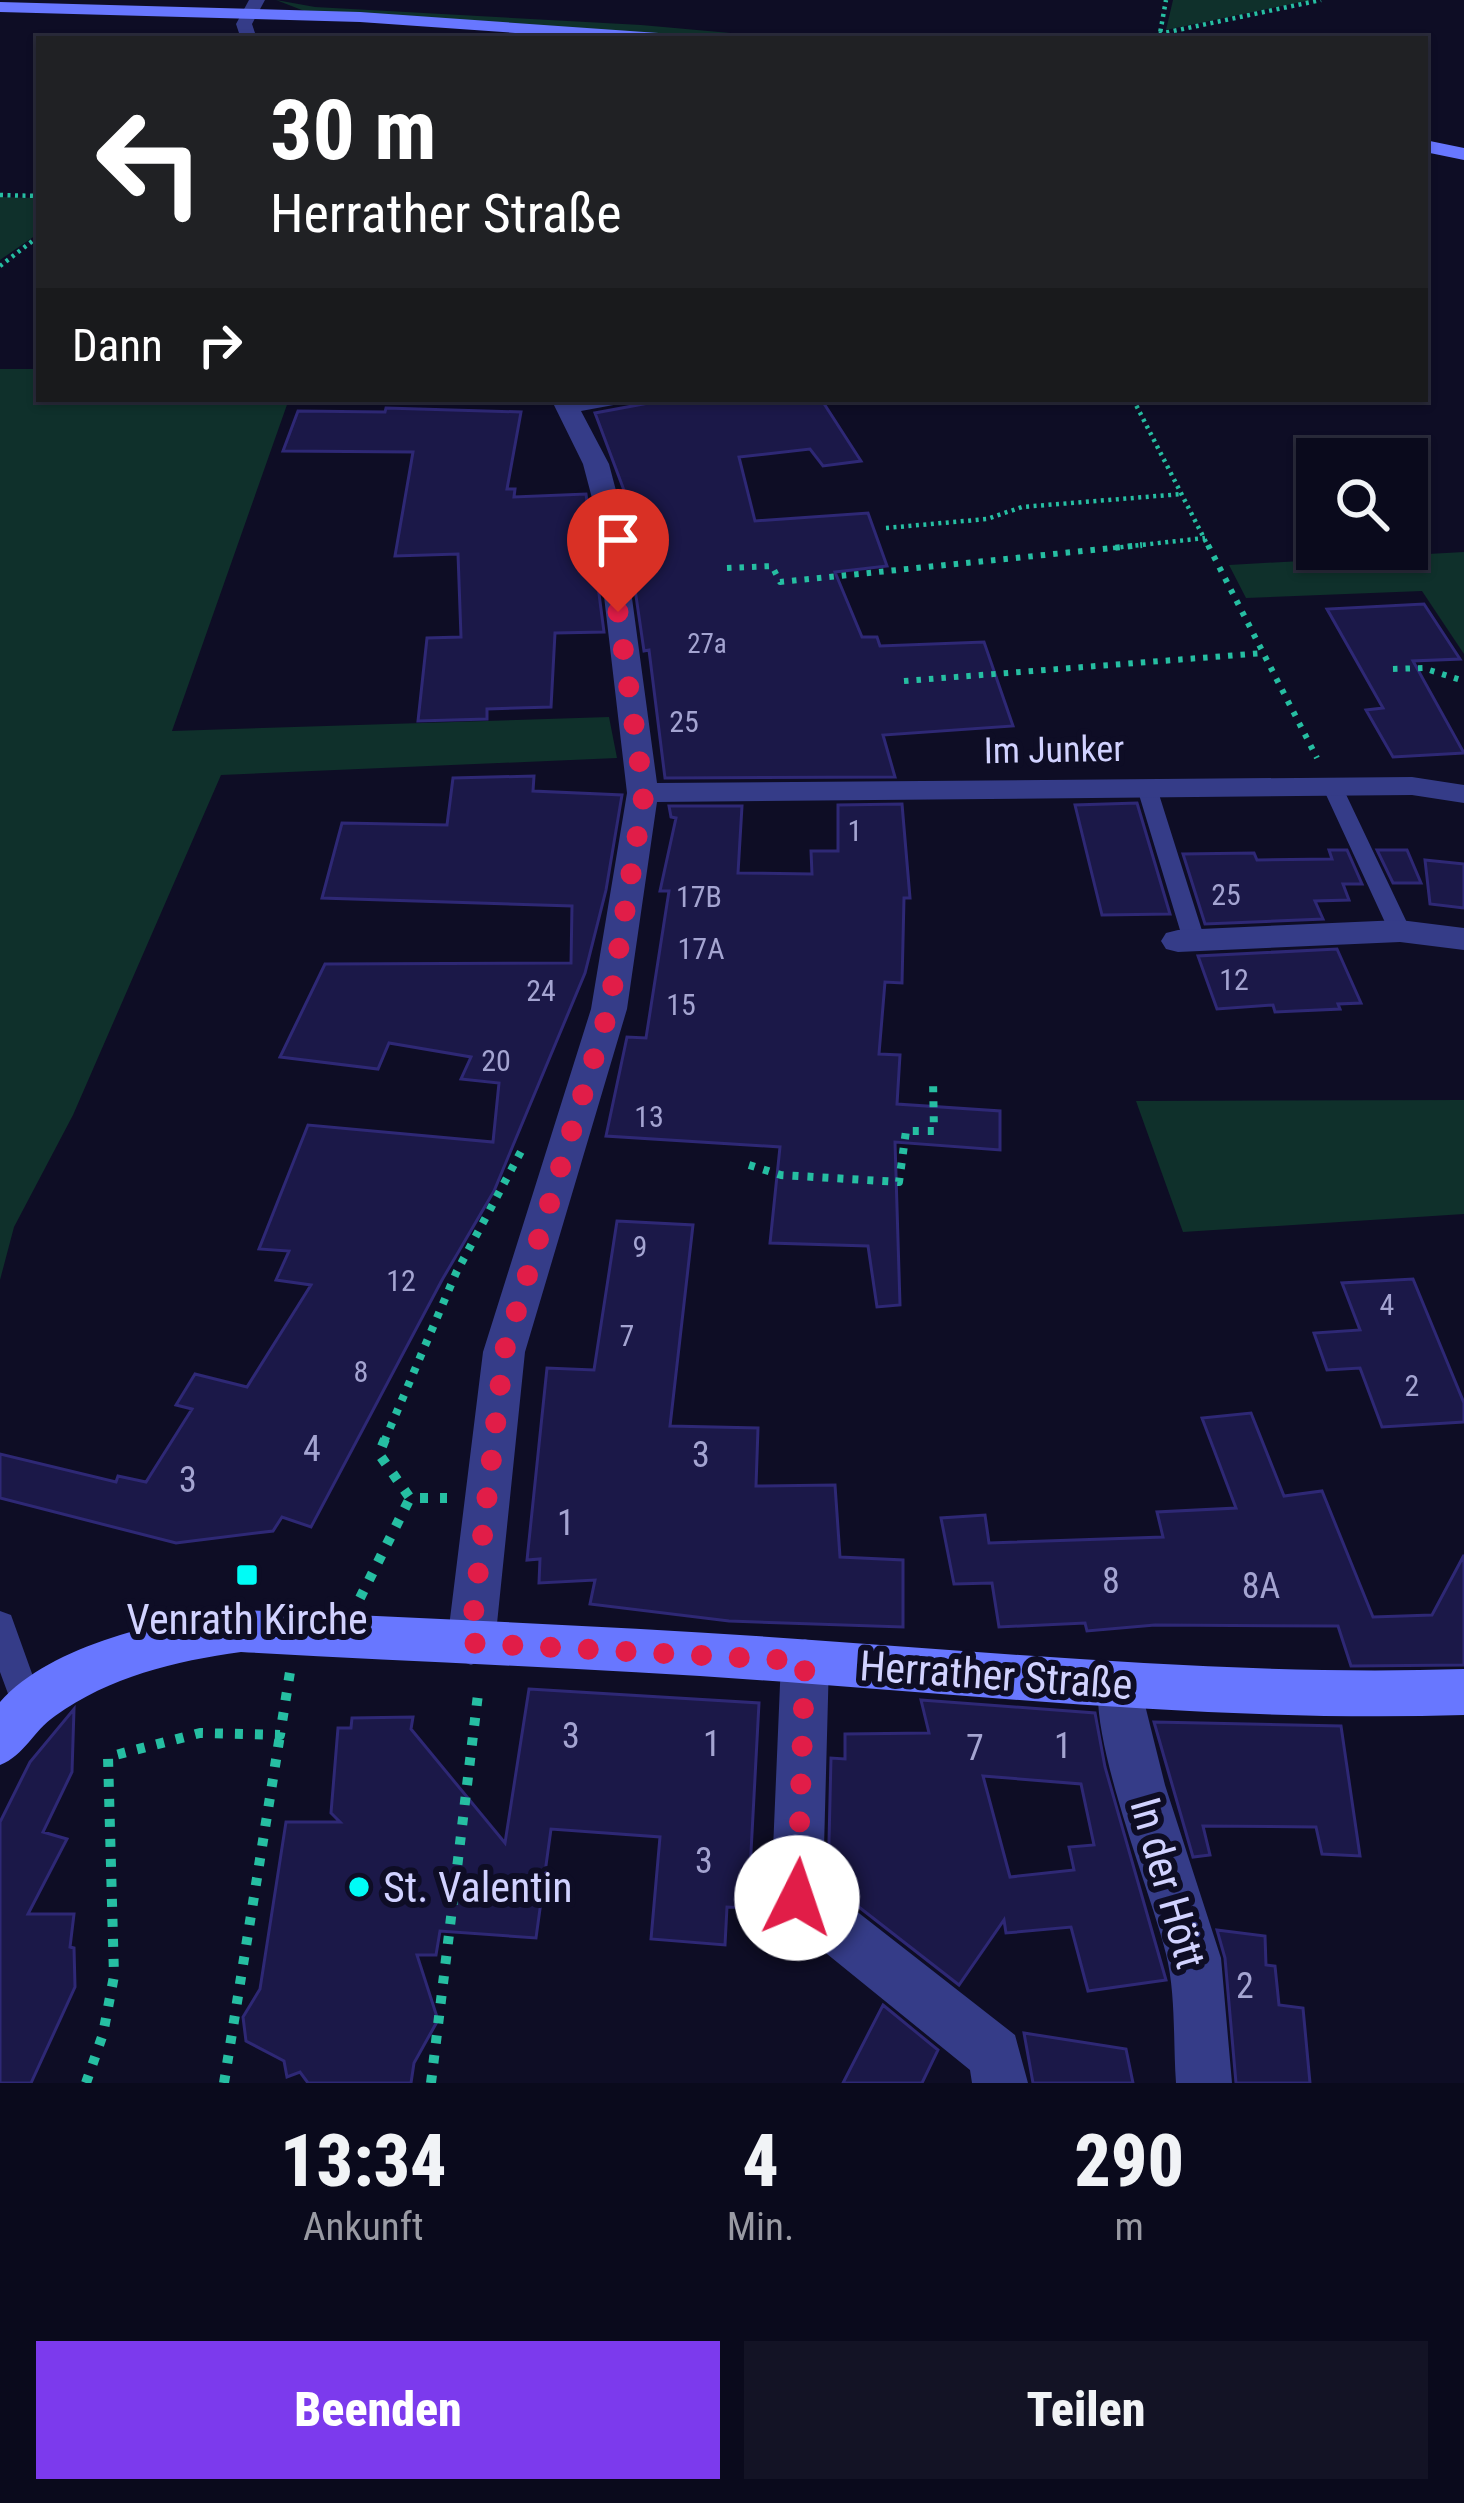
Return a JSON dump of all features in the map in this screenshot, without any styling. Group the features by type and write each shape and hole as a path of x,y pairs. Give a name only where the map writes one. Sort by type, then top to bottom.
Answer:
{"street":[{"path":"0,7 253,7 635,36"},
{"path":"247,36 244,24 253,7"},
{"path":"1428,147 1464,154"},
{"path":"477,1644 485,1499 504,1352 609,1009 644,794 606,502 596,464 566,402"},
{"name":"Im Junker","path":"644,794 1332,786 1412,786 1464,794"},
{"path":"1186,941 1400,931 1464,939"},
{"name":"Herrather Straße","path":"14,1724 71,1680 136,1654 201,1635 241,1630 805,1661 1119,1685 1370,1695 1464,1692"},
{"path":"805,1661 797,1898 995,2055 1000,2083"},
{"name":"In der Hött","path":"1119,1685 1140,1785 1194,1958 1204,2083"}],"lane":[{"path":"1332,786 1400,931"},
{"path":"1147,788 1186,941"},
{"path":"0,1625 14,1724"}],"path":[{"path":"1166,0 1159,36 1321,0"},
{"path":"0,195 36,196"},
{"path":"0,266 36,238"},
{"path":"1135,402 1332,786"},
{"path":"886,528 987,520 1022,506 1182,494"},
{"path":"727,568 772,566 780,581 1205,538"},
{"path":"904,681 1264,652"},
{"path":"1393,669 1423,668 1464,681"},
{"path":"749,1165 781,1175 899,1182 906,1131 934,1131 933,1080"},
{"path":"410,1498 379,1454 456,1274 531,1130"},
{"path":"410,1498 485,1499"},
{"path":"224,2083 289,1673 323,1634 410,1498"},
{"path":"431,2083 477,1644"},
{"path":"86,2083 104,2034 115,1976 109,1757 200,1733 280,1736"}],"green space":[{"path":"276,0 315,7 763,36 672,36 307,12"},
{"path":"1173,0 1311,0 1166,30"},
{"path":"0,197 36,198 36,235 0,260"},
{"path":"0,369 36,369 36,402 288,402 172,731 609,717 617,758 221,775 73,1115 14,1227 0,1280"},
{"path":"1464,552 1464,654 1422,591 1246,598 1229,565 1296,561 1296,570 1428,570 1428,554"},
{"path":"1464,1100 1464,1214 1183,1232 1136,1101"}],"building":[{"path":"654,402 823,402 861,461 823,466 810,449 739,457 755,521 868,513 887,566 835,572 862,637 877,637 880,646 984,642 1013,726 883,735 895,777 665,778 649,650 644,651 621,493 625,493 595,413"},
{"path":"386,408 521,412 507,489 515,489 514,497 586,494 604,632 555,633 551,707 487,709 487,719 418,721 427,638 461,637 458,554 395,556 413,452 283,451 298,411 385,412"},
{"path":"1424,604 1460,659 1413,661 1464,753 1393,757 1366,710 1383,708 1327,609"},
{"path":"534,776 533,791 622,795 606,890 585,973 494,1191 311,1527 282,1517 273,1531 176,1543 0,1498 0,1454 116,1482 118,1476 146,1482 192,1409 176,1405 195,1374 247,1387 311,1285 276,1280 289,1251 259,1249 308,1125 493,1142 499,1083 461,1079 471,1057 389,1043 378,1069 280,1057 325,964 571,963 572,906 322,898 342,823 447,825 453,778"},
{"path":"1137,803 1170,914 1102,915 1075,805"},
{"path":"902,804 910,898 904,898 902,983 885,982 879,1054 900,1055 897,1104 1000,1111 1000,1150 895,1142 900,1305 877,1307 868,1246 770,1243 780,1147 606,1136 627,1037 646,1038 669,891 660,891 676,818 671,817 669,806 742,806 738,873 812,874 811,851 838,851 838,805"},
{"path":"1329,850 1347,850 1362,884 1343,884 1349,900 1315,901 1323,919 1205,924 1183,854 1332,859"},
{"path":"1377,850 1407,850 1421,883 1393,883"},
{"path":"1425,860 1464,864 1464,908 1430,904"},
{"path":"1337,949 1361,1003 1338,1004 1340,1009 1275,1012 1273,1005 1217,1009 1198,956"},
{"path":"617,1221 693,1225 670,1426 758,1428 756,1486 835,1485 840,1557 903,1560 903,1627 729,1621 590,1604 595,1580 539,1583 540,1559 527,1560 547,1368 594,1370"},
{"path":"1413,1279 1464,1403 1464,1422 1382,1427 1360,1368 1327,1370 1314,1333 1360,1330 1342,1283"},
{"path":"1251,1413 1284,1496 1322,1491 1373,1617 1432,1615 1464,1555 1464,1665 1351,1666 1338,1626 1155,1625 1087,1631 1085,1623 999,1627 992,1583 954,1584 941,1518 985,1515 989,1543 1163,1537 1157,1512 1236,1508 1202,1418"},
{"path":"529,1689 759,1703 748,1908 727,1907 725,1945 651,1939 660,1837 551,1829 536,1938 440,1931 436,1955 417,1955 438,2020 414,2063 411,2083 308,2083 300,2072 287,2077 284,2061 246,2041 243,2017 260,1989 286,1822 340,1822 331,1813 338,1728 351,1728 352,1718 413,1717 411,1729 505,1843"},
{"path":"921,1700 1095,1713 1105,1767 1166,1980 1088,1991 1071,1927 1006,1933 1004,1920 959,1985 828,1883 831,1758 845,1759 845,1734 929,1733","holes":["983,1776 1081,1784 1094,1845 1069,1847 1074,1870 1010,1877"]},
{"path":"74,1709 72,1772 43,1832 67,1839 28,1914 74,1914 70,1947 74,1948 75,1987 31,2083 0,2083 0,1822 30,1762"},
{"path":"1154,1722 1341,1726 1360,1856 1322,1854 1316,1827 1203,1826 1210,1855 1193,1857"},
{"path":"1217,1930 1265,1936 1266,1965 1275,1966 1279,2005 1303,2008 1310,2083 1236,2083 1225,1958"},
{"path":"883,2005 938,2050 922,2083 843,2083"},
{"path":"1024,2033 1126,2049 1133,2083 1033,2083"}],"place":[{"name":"Venrath Kirche","path":"247,1575"},
{"name":"St. Valentin","path":"359,1887"}],"route":[{"path":"618,612 644,794 609,1009 504,1352 470,1643 805,1661 797,1898"}]}
